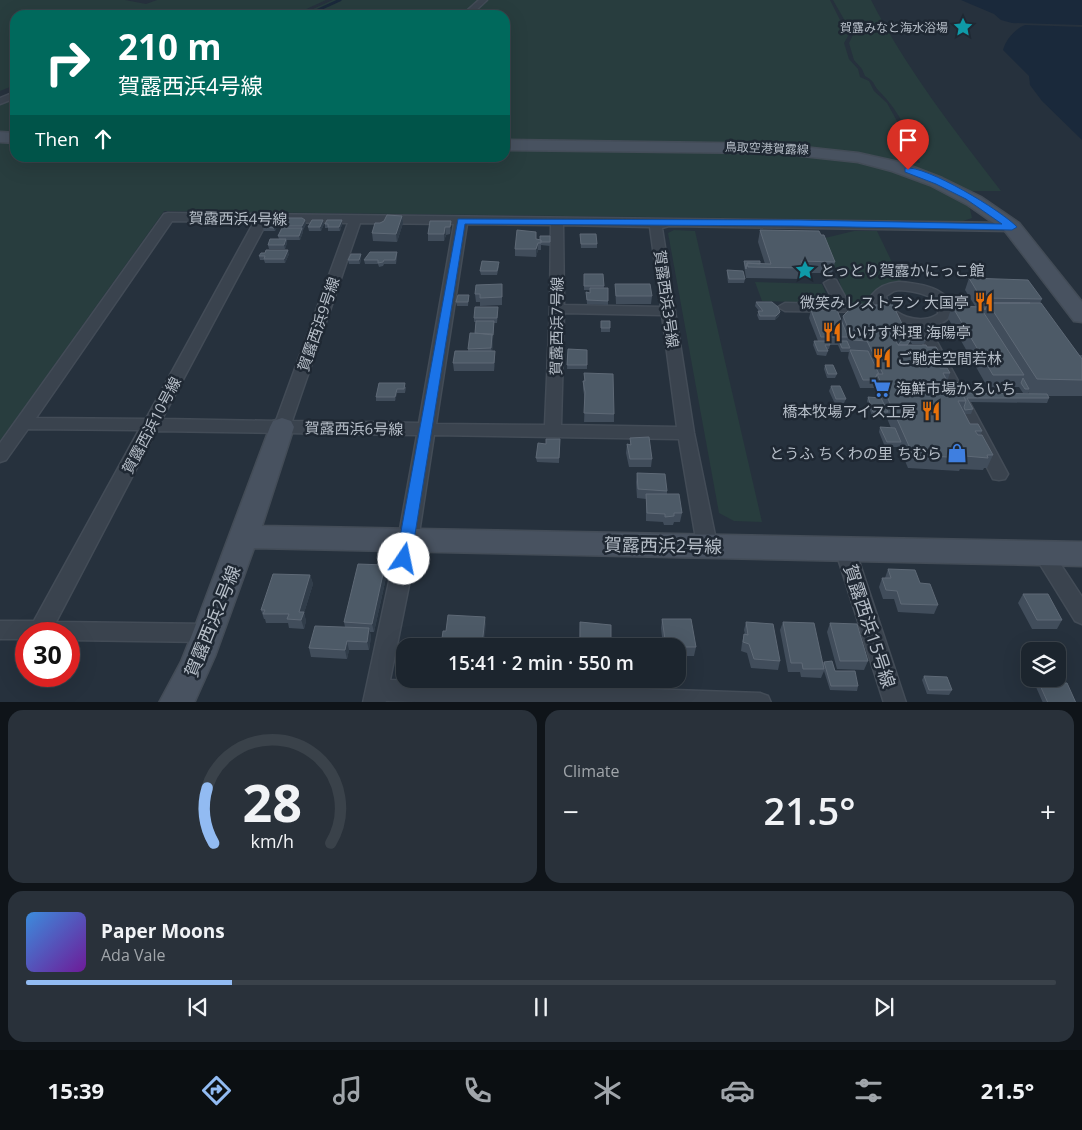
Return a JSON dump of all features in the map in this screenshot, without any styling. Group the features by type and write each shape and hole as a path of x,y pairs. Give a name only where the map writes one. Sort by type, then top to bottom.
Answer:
{"street":[{"path":"472,10 483,0"},
{"name":"鳥取空港賀露線","path":"510,145 767,147 836,153 889,164 939,182 983,206 1012,227 1082,316"},
{"name":"賀露西浜4号線","path":"0,456 168,217 660,223"},
{"name":"賀露西浜10号線","path":"45,622 262,219"},
{"name":"賀露西浜9号線","path":"282,427 355,220"},
{"path":"461,221 408,540 375,696 760,702"},
{"name":"賀露西浜7号線","path":"553,430 557,310 557,221"},
{"path":"660,223 799,223 1012,227"},
{"name":"賀露西浜3号線","path":"660,223 656,227 686,433 706,545"},
{"path":"831,283 844,308"},
{"path":"909,286 938,290 946,309 945,315 940,320 920,323 897,318 884,309 878,300 879,295 890,287 909,286"},
{"path":"785,307 884,309"},
{"path":"557,310 668,311"},
{"path":"920,323 999,474"},
{"name":"賀露西浜6号線","path":"22,423 686,433"},
{"name":"賀露西浜2号線","path":"176,702 184,690 208,633 282,427"},
{"name":"賀露西浜2号線","path":"244,537 1082,554"},
{"name":"賀露西浜15号線","path":"845,548 895,702"},
{"path":"1043,553 1082,615"},
{"path":"0,630 15,630"},
{"path":"80,631 208,633"}],"green space":[{"path":"0,0 125,0 146,4 157,0 326,0 304,10 10,10 10,87 0,91"},
{"path":"333,0 481,0 468,10 311,10"},
{"path":"486,0 830,0 848,36 844,43 849,59 858,69 860,77 869,81 874,91 887,103 898,123 913,162 920,163 899,116 854,60 849,43 853,35 833,0 871,0 915,74 948,122 1001,191 966,191 972,218 963,221 164,211 0,441 0,102 10,99 10,162 510,162 510,10 475,10"},
{"path":"674,230 695,231 762,522 734,521 719,513 668,233"},
{"path":"854,231 877,231 902,283 878,288 875,294 875,305 854,305 846,301 825,238"},
{"path":"755,282 822,284 830,303 762,301"}],"water":[{"path":"961,0 1082,0 1082,25 1012,23 1001,20 994,14"},
{"path":"1025,25 1082,27 1082,140 1042,101 1030,85 1029,76 1003,50 1011,35"}],"building":[{"path":"387,215 402,216 396,234 372,233 375,223 384,221"},
{"path":"284,218 302,218 305,220 302,226 281,226"},
{"path":"312,220 323,220 320,227 308,227"},
{"path":"327,220 342,220 339,227 328,227 328,224 325,224"},
{"path":"430,221 451,221 450,227 445,227 444,234 428,234"},
{"path":"265,223 276,223 274,228 263,227"},
{"path":"282,228 302,228 299,236 278,236"},
{"path":"517,230 536,232 536,239 541,240 541,243 538,243 536,249 515,249"},
{"path":"760,230 819,231 821,235 824,235 835,262 801,261 803,268 748,267 747,263 771,264"},
{"path":"580,234 596,234 597,244 581,244"},
{"path":"540,236 550,236 550,242 541,242"},
{"path":"270,239 286,239 284,245 268,245"},
{"path":"266,250 288,250 284,259 264,259 265,256 259,256 261,253 265,253"},
{"path":"370,252 397,252 395,260 384,260 378,263 378,260 364,260"},
{"path":"351,254 361,254 359,260 348,260"},
{"path":"482,261 499,262 497,271 480,271"},
{"path":"744,261 760,261 760,264 747,263 746,269"},
{"path":"727,270 743,271 745,279 729,279"},
{"path":"584,274 603,274 604,286 584,286"},
{"path":"969,278 1028,280 1042,299 981,298"},
{"path":"502,284 502,297 480,298 480,294 475,294 476,285"},
{"path":"615,284 650,284 652,296 616,296"},
{"path":"590,288 608,288 608,301 587,300 586,292 590,293"},
{"path":"458,295 469,295 468,302 456,302"},
{"path":"756,302 772,302 778,307 780,312 776,316 760,316 758,311 763,311"},
{"path":"981,303 988,303 985,310"},
{"path":"988,303 1041,303 1082,359 1082,380 1037,379"},
{"path":"854,305 893,305 905,330 896,341 898,345 936,347 946,363 937,364 940,368 947,368 950,373 943,373 954,395 963,395 966,401 958,401 970,424 978,424 982,431 975,431 978,435 982,435 993,455 987,455 988,458 965,456 965,458 913,455 877,374 883,374 867,341 853,340 843,316"},
{"path":"952,306 980,307 1024,375 993,375"},
{"path":"475,307 498,307 497,318 474,318"},
{"path":"811,310 837,310 848,337 821,337"},
{"path":"476,321 494,321 493,335 475,333"},
{"path":"601,321 610,321 610,328 601,328"},
{"path":"470,333 492,334 491,348 468,349"},
{"path":"923,334 926,340 914,340 911,335"},
{"path":"903,339 910,341 907,345 898,345"},
{"path":"814,341 828,341 830,345 825,345 828,351 818,351"},
{"path":"839,341 847,341 850,348 842,348"},
{"path":"568,349 587,350 587,365 567,365"},
{"path":"850,350 868,351 879,374 875,377 876,380 863,380"},
{"path":"455,351 495,351 494,363 453,363"},
{"path":"825,365 833,365 837,374 828,374"},
{"path":"584,373 613,374 614,414 584,413"},
{"path":"1023,378 1029,389 1025,389 1021,383"},
{"path":"951,382 957,382 964,393 1047,394 1049,398 967,398 973,409 965,410 966,401 963,395 958,395"},
{"path":"379,383 405,383 404,389 397,389 395,397 376,397"},
{"path":"831,386 840,386 846,399 836,399"},
{"path":"868,397 881,398 888,412 873,412"},
{"path":"880,427 895,428 901,442 887,442"},
{"path":"649,437 652,459 630,459 627,444 631,445 630,438"},
{"path":"546,439 560,439 559,458 536,458 538,443 546,444"},
{"path":"637,473 665,474 667,491 638,489"},
{"path":"646,494 679,494 682,513 674,513 674,516 665,517 665,514 647,513"},
{"path":"358,564 385,565 372,624 344,622"},
{"path":"888,569 915,570 920,583 930,584 938,605 901,604 897,591 886,590 882,578 891,578"},
{"path":"273,574 310,575 299,612 304,612 301,620 287,619 289,614 263,614 265,610 261,610"},
{"path":"1023,594 1048,594 1062,620 1037,620"},
{"path":"448,615 485,617 483,638 442,638 443,631 446,631"},
{"path":"662,619 691,619 696,647 686,647 686,638 665,638"},
{"path":"580,622 611,625 611,638 580,638"},
{"path":"746,622 773,624 780,661 754,659 749,644 743,642 744,634 748,635"},
{"path":"783,622 814,623 824,669 803,669 802,663 791,663"},
{"path":"830,623 857,624 868,661 840,661"},
{"path":"315,626 369,628 367,642 347,641 345,650 309,648"},
{"path":"832,661 835,671 855,671 858,686 831,686 824,662"},
{"path":"924,676 947,677 952,690 929,690"},
{"path":"1067,683 1076,702 1048,702 1041,687 1066,687"}],"waterway":[{"path":"318,10 340,0"}],"place":[{"name":"賀露みなと海水浴場","path":"963,27"},
{"name":"とっとり賀露かにっこ館","path":"805,270"},
{"name":"微笑みレストラン 大国亭","path":"984,302"},
{"name":"いけす料理 海陽亭","path":"832,332"},
{"name":"ご馳走空間若林","path":"882,358"},
{"name":"海鮮市場かろいち","path":"881,388"},
{"name":"橋本牧場アイス工房","path":"931,411"},
{"name":"とうふ ちくわの里 ちむら","path":"957,453"}],"route":[{"path":"404,559 461,221 799,223 1012,227 969,197 939,182 908,170"}]}
